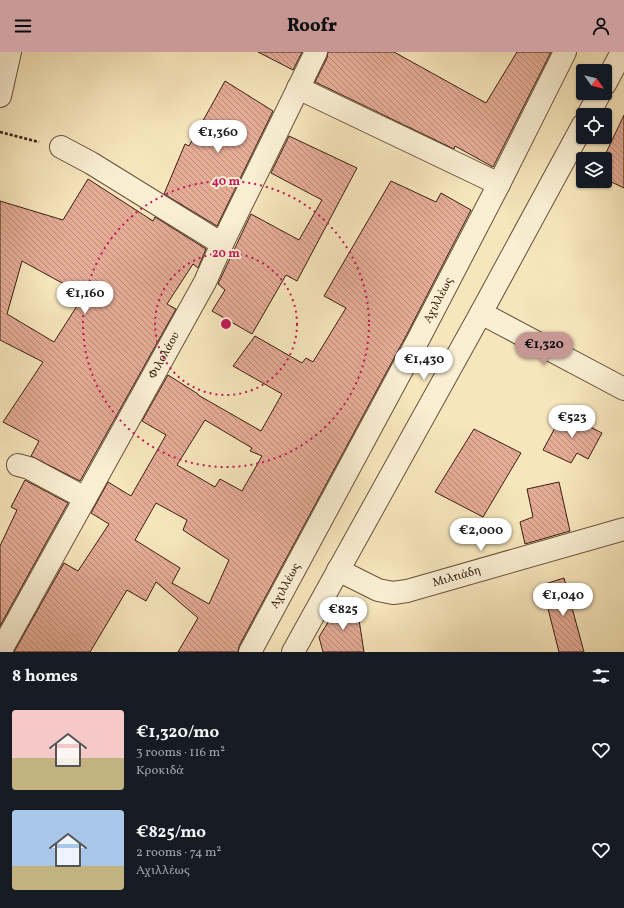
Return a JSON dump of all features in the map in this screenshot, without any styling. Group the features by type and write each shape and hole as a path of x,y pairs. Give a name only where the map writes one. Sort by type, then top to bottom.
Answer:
{"street":[{"path":"0,96 10,52"},
{"name":"Φιλολάου","path":"0,652 205,282 222,244 316,52"},
{"name":"Αχιλλέως","path":"250,652 418,340 499,184 565,52"},
{"path":"612,71 622,52"},
{"path":"298,88 499,184"},
{"path":"293,652 481,313 576,138"},
{"path":"61,147 91,162 222,244"},
{"path":"481,313 624,389"},
{"path":"18,465 29,468 85,498"},
{"name":"Μιλτιάδη","path":"338,570 378,590 393,593 407,591 624,529"}],"path":[{"path":"0,132 61,147"}],"building":[{"path":"258,52 302,52 293,70"},
{"path":"328,52 394,52 486,103 517,52 551,52 493,167 455,146 454,149 315,82 327,58"},
{"path":"225,81 273,111 217,226 164,194 185,144 189,146"},
{"path":"624,115 624,188 612,182 612,152 606,152 610,144 612,144 612,140"},
{"path":"289,136 357,168 297,281 286,275 252,334 212,311 225,290 218,284 251,214 299,240 322,200 271,173"},
{"path":"88,179 153,221 155,217 206,249 198,268 193,264 167,304 176,309 80,481 31,456 39,441 3,422 43,362 0,340 0,201 63,220","holes":["22,261 84,295 54,342 7,314"]},
{"path":"391,181 436,202 441,193 471,210 407,334 239,646 238,652 178,652 198,618 156,582 146,601 127,590 90,652 14,652 64,563 78,571 109,524 91,513 108,482 131,496 166,435 142,421 168,375 198,395 261,431 282,394 233,366 255,336 302,363 306,358 313,362 346,308 324,296","holes":["205,420 252,448 250,451 262,456 242,491 220,479 215,487 177,465","156,503 187,520 183,530 229,560 209,604 172,583 180,568 135,540"]},
{"path":"563,413 602,433 588,459 577,453 571,463 543,450"},
{"path":"474,429 521,453 483,517 435,492"},
{"path":"25,480 68,503 0,626 0,546 17,510 11,507"},
{"path":"559,482 570,531 525,544 520,522 533,517 527,489"},
{"path":"564,578 584,652 559,652 542,585"},
{"path":"341,601 357,607 364,652 323,652 319,637"}]}
